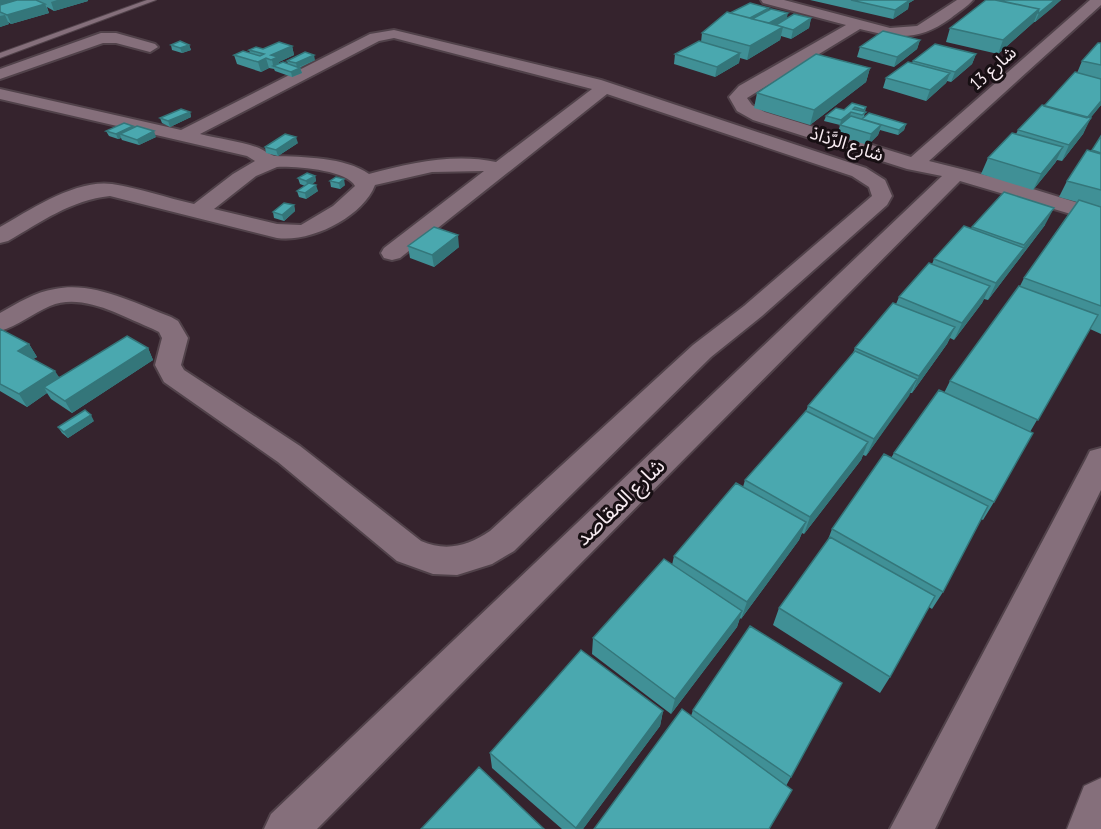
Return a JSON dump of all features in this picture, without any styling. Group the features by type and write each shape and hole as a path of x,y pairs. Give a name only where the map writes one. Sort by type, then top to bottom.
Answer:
{"main road":[{"path":"1092,829 1101,803"}],"street":[{"path":"768,0 900,33 918,32 966,0"},
{"name":"شارع 13","path":"914,165 1098,0"},
{"name":"شارع الرَّذاذ","path":"858,24 744,90 738,97 739,104 759,116 914,165 994,183 1101,217"},
{"path":"0,323 43,301 71,294 86,296 162,323 169,327 175,338 168,365 174,376 289,454 409,551 433,561 460,561 476,557 502,541 702,351 847,230 880,201 882,196 878,184 859,172 604,87 398,35 386,34 375,38 183,136"},
{"path":"0,74 101,38 116,38 150,47"},
{"path":"392,253 604,87"},
{"path":"0,94 253,152 263,157 266,164"},
{"path":"198,211 253,170 266,164 292,161 354,174 364,182"},
{"path":"364,182 399,172 432,167 478,165 500,169"},
{"name":"شارع المقاصد","path":"286,829 955,175"},
{"path":"0,236 67,199 93,191 118,191 277,231 296,232 310,229 324,221 361,193 364,189 364,182"},
{"path":"912,829 1101,459"}],"lane":[{"path":"0,56 153,0"}],"building":[{"path":"17,0 36,0 45,4 7,15 0,12 0,5"},
{"path":"851,0 910,0 895,10"},
{"path":"986,0 1039,9 1003,40 950,28"},
{"path":"997,0 1055,0 1038,13 1039,9"},
{"path":"750,3 769,8 750,18 730,13"},
{"path":"771,9 788,13 769,23 752,19"},
{"path":"727,12 783,27 750,46 702,33"},
{"path":"794,14 811,18 793,30 776,25"},
{"path":"883,31 920,40 897,57 860,47"},
{"path":"180,41 189,45 180,48 171,45"},
{"path":"699,41 740,53 717,67 675,54"},
{"path":"279,42 292,46 271,55 278,57 271,60 266,58 258,62 234,55 243,51 260,56 264,54 249,50 256,47 263,49"},
{"path":"1098,43 1101,43 1101,65 1082,61"},
{"path":"935,44 976,54 955,72 913,61"},
{"path":"305,52 314,55 296,63 287,61"},
{"path":"816,54 870,68 814,110 757,93"},
{"path":"283,62 300,68 291,72 273,66"},
{"path":"908,62 950,73 930,90 886,78"},
{"path":"1075,72 1101,79 1101,101 1087,118 1044,106"},
{"path":"852,103 866,107 864,110 855,107 853,109 866,112 862,115 851,112 841,120 826,116 836,108 844,110"},
{"path":"1042,105 1091,118 1069,145 1018,130"},
{"path":"181,109 190,112 168,121 160,118"},
{"path":"869,113 906,124 899,130 862,119"},
{"path":"851,116 881,125 871,134 840,125"},
{"path":"124,123 133,126 116,134 106,131"},
{"path":"137,126 154,131 137,140 120,134"},
{"path":"1012,133 1063,147 1041,174 988,158"},
{"path":"285,134 296,137 276,150 265,147"},
{"path":"1101,136 1101,153 1092,150"},
{"path":"1087,150 1101,154 1101,190 1067,181"},
{"path":"307,173 315,176 306,181 298,178"},
{"path":"336,177 344,179 339,183 330,181"},
{"path":"309,183 316,185 305,193 297,191"},
{"path":"1004,192 1054,208 1024,245 972,227"},
{"path":"1079,200 1101,207 1101,306 1024,278"},
{"path":"284,203 294,205 282,215 273,212"},
{"path":"964,226 1024,248 996,283 934,259"},
{"path":"434,227 458,235 432,255 408,246"},
{"path":"929,263 990,286 962,323 899,297"},
{"path":"1019,286 1098,315 1038,420 950,381"},
{"path":"893,303 955,327 919,376 855,348"},
{"path":"0,329 29,344 18,351 55,371 19,394 0,384"},
{"path":"127,336 148,348 65,401 44,387"},
{"path":"855,351 917,379 874,439 808,406"},
{"path":"939,390 1033,433 994,502 894,453"},
{"path":"85,410 91,415 64,432 58,427"},
{"path":"806,411 868,442 810,517 745,480"},
{"path":"884,454 988,506 943,592 832,529"},
{"path":"736,483 806,522 747,602 674,556"},
{"path":"830,537 935,596 890,677 779,608"},
{"path":"664,559 742,611 675,699 593,638"},
{"path":"750,626 842,683 791,777 693,710"},
{"path":"581,650 663,711 576,828 490,753"},
{"path":"682,709 792,790 769,829 594,829"},
{"path":"479,767 544,829 421,829"}]}
